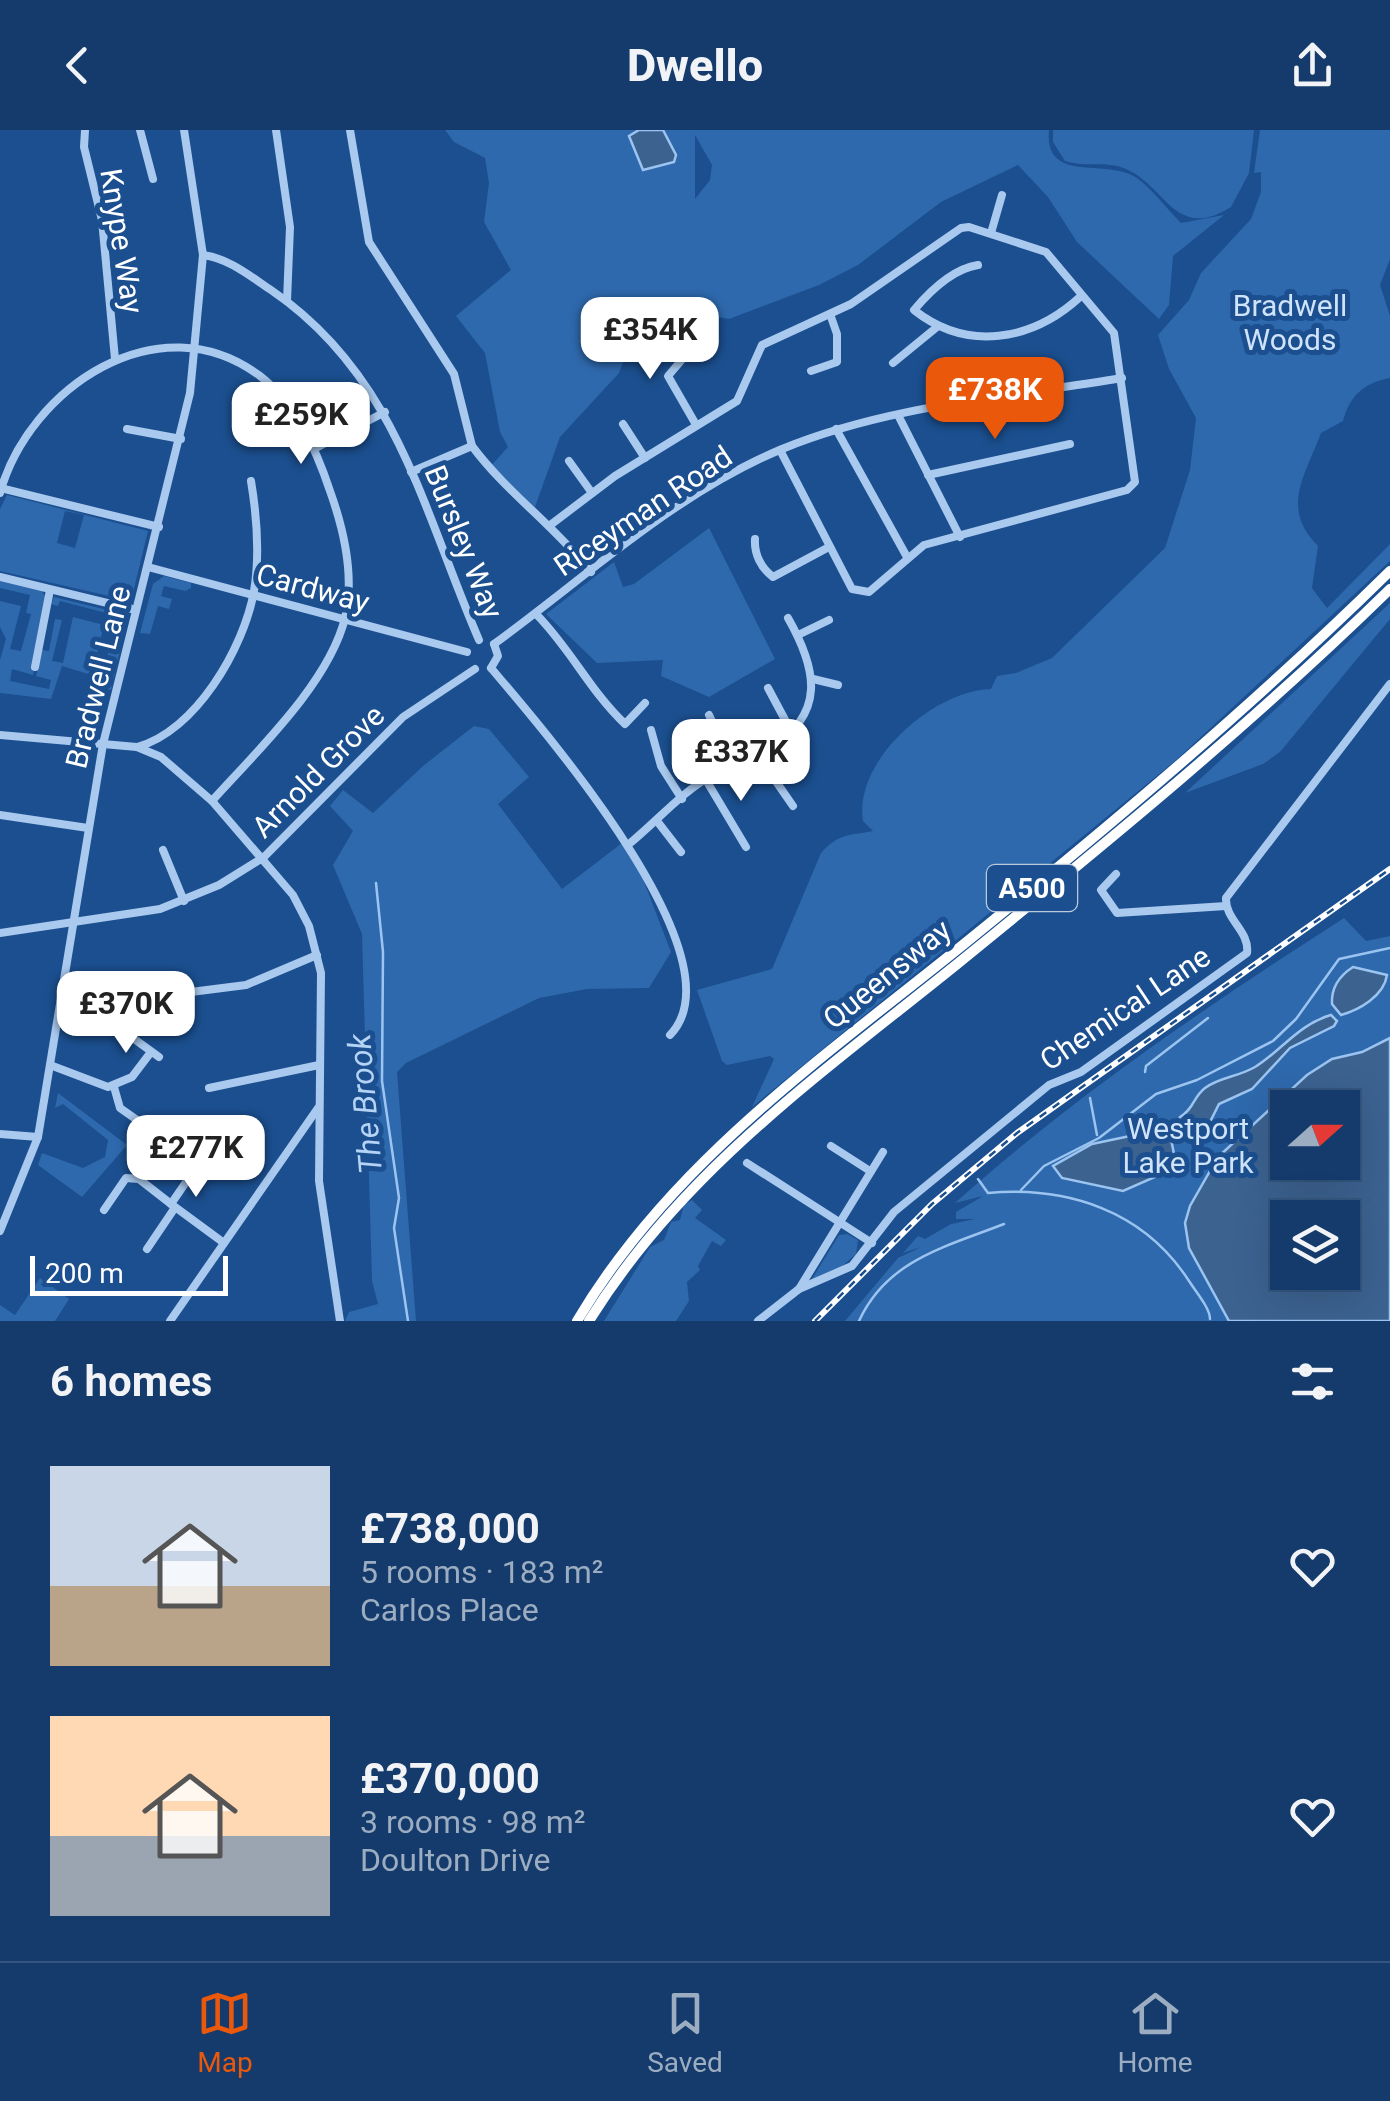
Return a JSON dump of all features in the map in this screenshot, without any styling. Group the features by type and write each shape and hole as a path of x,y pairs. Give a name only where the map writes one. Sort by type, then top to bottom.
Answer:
{"highway":[{"name":"Queensway","path":"577,1321 626,1243 715,1147 1140,801 1316,645 1390,572"},
{"name":"Queensway","path":"589,1321 638,1247 724,1155 1149,808 1390,589"},
{"path":"1338,640 1390,598"}],"street":[{"name":"Knype Way","path":"84,130 84,147 102,220 115,359"},
{"path":"140,130 153,179"},
{"name":"Bradwell Lane","path":"0,1231 38,1137 103,744 181,439 196,351 203,255 184,130"},
{"path":"276,130 290,227 287,301"},
{"path":"350,130 369,242 454,374 472,446 499,482 549,526 591,572"},
{"path":"990,233 1002,195"},
{"path":"549,526 695,423 736,400 762,345 851,304 960,228 990,233 1046,252 1114,333 1134,486 924,545 869,592 859,592 852,589 780,450"},
{"name":"Bursley Way","path":"203,255 242,270 287,301 346,357 385,412 478,640"},
{"path":"978,266 964,267 914,310 936,328 968,336 1002,337 1054,320 1080,296"},
{"path":"811,371 837,362 837,334 830,314"},
{"path":"894,363 936,328"},
{"path":"159,527 0,490 18,446 44,410 76,381 115,359 154,350 196,351 239,364 270,385 295,414 314,449 343,534 348,578 345,619 318,674 212,801"},
{"path":"690,352 668,376 695,423"},
{"name":"Riceyman Road","path":"494,644 688,501 780,450 836,429 898,415 1122,378"},
{"path":"314,449 385,412"},
{"path":"898,415 960,537"},
{"path":"623,424 645,458"},
{"path":"127,429 181,439"},
{"path":"836,429 907,558"},
{"path":"928,476 1070,444"},
{"path":"411,472 472,446"},
{"path":"569,461 592,494"},
{"path":"137,747 161,740 207,694 253,596 256,532 250,482"},
{"path":"755,539 754,550 765,571 773,577 829,547"},
{"name":"Cardway","path":"148,567 467,652"},
{"path":"0,577 136,610"},
{"path":"35,667 50,590"},
{"path":"536,614 568,646 597,698 625,724 645,703"},
{"path":"629,844 706,780 766,751 792,731 813,696 813,679 788,618"},
{"path":"798,635 828,620"},
{"path":"478,640 494,644 498,656 491,668 475,669 467,652 478,640"},
{"path":"491,668 568,760 629,844 646,875 684,973 684,1006 670,1035"},
{"name":"Arnold Grove","path":"0,933 72,924 184,901 264,857 378,738 475,669"},
{"path":"813,679 838,685"},
{"name":"Chemical Lane","path":"872,1243 894,1212 998,1124 1247,953 1246,939 1226,906 1230,892 1390,684"},
{"path":"768,688 792,731"},
{"path":"709,714 733,766"},
{"path":"652,730 661,766 682,800"},
{"path":"0,735 137,747 160,757 212,801 264,857 302,911 317,955 323,990 318,1144 322,1206 340,1321"},
{"path":"160,757 161,740"},
{"path":"766,751 775,780 793,806"},
{"path":"706,780 743,843 732,845"},
{"path":"0,815 88,828"},
{"path":"657,822 676,849"},
{"path":"163,850 184,901"},
{"path":"1116,874 1101,890 1117,914 1226,906"},
{"path":"183,993 246,985 317,955"},
{"path":"50,1065 68,1069 96,1086 114,1086 132,1077 155,1054 115,1025"},
{"path":"209,1088 319,1064"},
{"path":"114,1086 120,1108 147,1126"},
{"path":"170,1321 318,1108"},
{"path":"0,1134 38,1137"},
{"path":"296,1139 318,1144"},
{"path":"831,1146 870,1171"},
{"path":"146,1249 208,1150"},
{"path":"800,1289 883,1152"},
{"path":"747,1163 872,1243 843,1272 800,1289 758,1321"},
{"path":"109,1207 126,1178 139,1180 224,1243"}],"green space":[{"path":"445,130 1049,130 1050,147 1056,158 1067,164 1110,169 1137,178 1181,223 1224,215 1173,256 1169,305 1159,319 1077,242 1048,197 1018,165 941,202 858,265 819,285 729,319 702,314 682,303 637,325 619,373 560,437 535,507 491,466 508,447 500,432 485,353 456,316 511,270 484,222 489,183 485,158 454,142","holes":["695,135 712,165 710,180 695,199"]},
{"name":"Bradwell Woods","path":"1053,130 1254,130 1249,173 1231,207 1197,218 1172,207 1126,169 1065,161 1053,142"},
{"name":"Bradwell Woods","path":"1260,130 1390,130 1390,259 1380,285 1390,316 1390,378 1359,392 1343,421 1321,433 1303,478 1298,505 1300,518 1318,546 1312,588 1327,608 1390,544 1390,561 1175,761 752,1107 774,1059 770,1056 727,1065 722,1061 697,990 772,969 821,853 840,838 873,831 863,821 863,798 884,753 902,732 946,701 991,689 997,676 1016,673 1052,658 1165,548 1190,470 1196,418 1169,369 1158,335 1189,300 1201,273 1251,219 1261,192 1261,172 1254,173"},
{"path":"7,495 148,531 131,601 0,571 0,509","holes":["65,511 84,515 75,548 57,543"]},
{"path":"709,528 775,659 709,697 661,676 663,660 597,663 546,614 614,562 623,587 634,584"},
{"path":"164,576 191,583 191,588 185,591 164,586 161,596 172,599 169,609 158,606 150,634 140,633 153,584"},
{"path":"0,580 42,591 46,598 33,675 12,669 10,681 49,689 51,680 36,676 42,650 49,651 55,619 62,620 52,661 63,663 73,617 104,625 93,670 103,673 113,632 107,630 110,614 60,601 58,606 51,604 54,597 128,615 111,690 107,689 108,680 62,666 51,699 0,693 0,660 6,639 0,627 0,601 21,606 10,649 21,651 31,614 26,613 30,595 0,588"},
{"path":"1390,603 1390,619 1280,752 1263,764 1185,793"},
{"path":"474,726 489,729 529,777 498,804 562,889 622,843 643,879 671,952 649,988 587,989 539,998 406,1063 397,1072 416,1321 345,1321 349,1312 378,1304 372,1281 362,934 333,865 353,831 330,806 343,790 373,813"},
{"name":"Westport Lake Park","path":"1344,918 1366,941 1390,936 1390,1321 845,1321 898,1258 921,1247 903,1253 918,1236 925,1239 951,1224 975,1219 956,1219 956,1212 983,1196 955,1203 1047,1125 1193,1018"},
{"path":"58,1093 127,1145 82,1197 38,1165 42,1153 83,1168 105,1157 108,1140 63,1104 55,1108"},
{"path":"692,1200 702,1210 695,1218 726,1240 721,1246 712,1241 698,1266 700,1270 687,1282 689,1301 676,1321 604,1321 650,1247 664,1240 671,1222 680,1220 684,1205"},
{"path":"847,1234 858,1240 856,1254 841,1267 812,1279 839,1235"},
{"path":"40,1278 69,1299 55,1321 0,1321 0,1305 15,1315"}],"shaded area":[{"path":"639,130 663,130 676,155 674,162 643,170 629,136"},
{"path":"1353,967 1387,975 1370,1001 1341,1015 1332,1004 1333,992 1340,978"},
{"path":"1331,1015 1337,1021 1334,1026 1290,1048 1252,1089 1219,1104 1207,1128 1178,1138 1175,1131 1180,1117 1205,1088 1255,1067 1300,1031"},
{"path":"1390,1038 1390,1321 1229,1321 1189,1248 1185,1223 1190,1206 1218,1157 1270,1109 1270,1180 1360,1180 1360,1090 1291,1090 1332,1059 1362,1052"},
{"path":"1149,1132 1171,1139 1175,1159 1164,1173 1123,1191 1062,1178 1053,1166 1092,1144"}],"waterway":[{"name":"The Brook","path":"376,883 383,952 382,1081 399,1198 394,1228 408,1321"},
{"path":"1021,1190 1044,1166 1099,1138 1156,1094 1197,1080 1273,1041 1296,1019 1339,959 1390,948"},
{"path":"1145,1072 1146,1066 1208,1018"},
{"path":"1090,1098 1097,1135"},
{"path":"978,1179 988,1193 1018,1192 1075,1199 1127,1221 1171,1257 1202,1300 1210,1319"},
{"path":"859,1321 885,1283 902,1270 920,1258 1004,1224"}],"railway":[{"path":"815,1321 932,1204 1017,1133 1390,869"}]}
